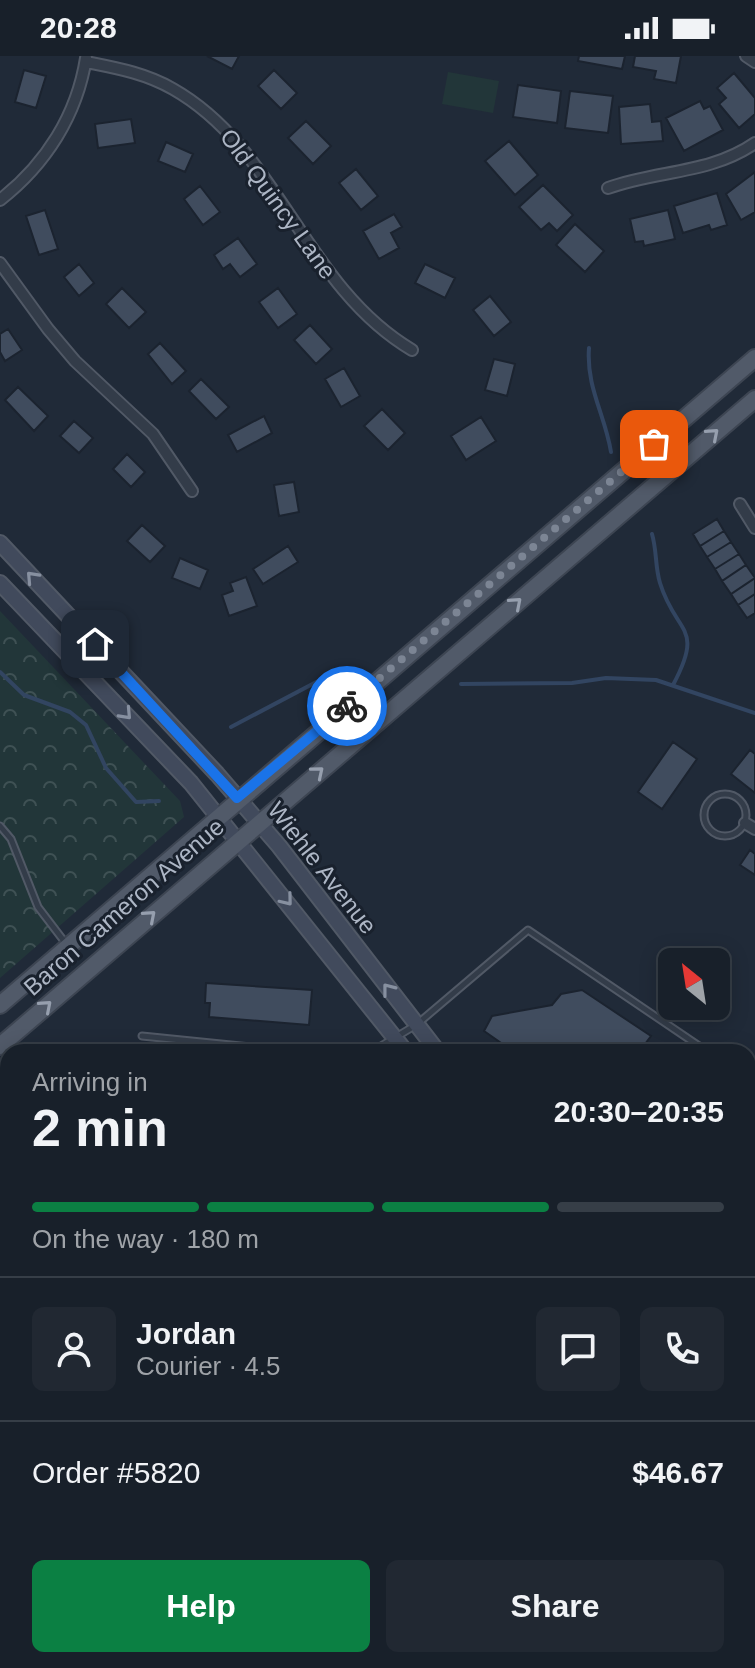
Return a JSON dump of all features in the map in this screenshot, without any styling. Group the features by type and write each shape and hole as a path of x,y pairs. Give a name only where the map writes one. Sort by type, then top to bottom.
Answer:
{"main road":[{"name":"Baron Cameron Avenue","path":"0,1005 237,798 755,358"},
{"name":"Baron Cameron Avenue","path":"2,1044 755,399"},
{"name":"Wiehle Avenue","path":"0,543 259,822 431,1044"},
{"name":"Wiehle Avenue","path":"0,583 218,815 400,1044"}],"street":[{"path":"746,56 755,62"},
{"path":"0,200 31,173 62,131 73,107 86,59"},
{"name":"Old Quincy Lane","path":"86,59 147,77 193,101 214,119 252,161 327,274 359,311 412,350"},
{"path":"608,188 640,177 705,168 733,158 755,143"},
{"path":"0,263 75,361 153,434 192,491"},
{"path":"740,504 755,528"},
{"path":"745,823 755,829"}],"lane":[{"path":"731,795 742,803 745,823 732,835 718,835 705,819 707,806 717,796 731,795"},
{"path":"0,826 11,839 38,907 68,945"},
{"path":"385,1044 416,1025 528,930 696,1044"},
{"path":"142,1036 221,1044"}],"green space":[{"path":"448,72 499,81 493,113 442,104"},
{"path":"0,611 180,801 184,817 0,978"}],"building":[{"path":"207,56 239,56 232,69"},
{"path":"579,56 625,56 622,69 578,61"},
{"path":"635,56 681,56 676,83 654,79 656,71 633,67"},
{"path":"24,70 46,76 36,108 15,102"},
{"path":"274,70 297,93 281,109 258,86"},
{"path":"734,73 755,98 755,114 739,128 719,104 726,98 717,88"},
{"path":"518,85 561,91 557,123 513,117"},
{"path":"570,91 613,96 608,133 565,128"},
{"path":"700,101 704,109 710,106 723,130 684,151 666,118"},
{"path":"650,104 652,122 661,121 663,141 621,144 619,107"},
{"path":"131,119 135,143 98,148 95,124"},
{"path":"306,121 331,146 313,164 288,138"},
{"path":"509,141 538,175 515,195 485,161"},
{"path":"166,142 193,154 185,172 158,161"},
{"path":"356,169 378,196 361,210 339,183"},
{"path":"755,172 755,212 741,220 726,194"},
{"path":"543,185 573,215 557,231 549,223 541,230 519,207"},
{"path":"200,186 220,212 203,225 184,199"},
{"path":"717,193 727,225 711,230 709,225 683,233 674,206"},
{"path":"45,210 58,249 39,255 26,216"},
{"path":"668,210 675,239 644,246 643,241 635,242 630,219"},
{"path":"394,214 402,227 391,233 399,248 379,259 363,231"},
{"path":"575,224 604,251 585,272 556,245"},
{"path":"238,238 257,264 240,277 230,264 223,269 214,255"},
{"path":"79,264 94,283 79,296 64,277"},
{"path":"425,264 455,278 445,298 415,283"},
{"path":"122,288 146,312 129,328 106,304"},
{"path":"278,288 297,314 278,328 259,302"},
{"path":"490,296 511,322 494,336 473,310"},
{"path":"310,325 332,349 316,364 294,340"},
{"path":"8,329 22,350 5,361 0,352 0,334"},
{"path":"160,343 186,371 172,384 148,354"},
{"path":"494,359 515,364 507,396 485,390"},
{"path":"344,368 360,396 341,407 325,379"},
{"path":"201,379 229,407 216,419 189,391"},
{"path":"18,387 48,416 34,431 5,400"},
{"path":"382,409 405,433 388,450 364,426"},
{"path":"264,416 272,433 237,452 228,435"},
{"path":"481,417 496,441 466,460 451,436"},
{"path":"74,421 93,438 79,453 60,436"},
{"path":"127,454 145,472 131,487 113,469"},
{"path":"294,482 299,512 279,516 274,485"},
{"path":"717,519 724,531 700,546 693,534"},
{"path":"142,525 165,546 150,562 127,541"},
{"path":"724,531 731,542 707,557 700,546"},
{"path":"731,542 739,554 715,569 707,557"},
{"path":"288,546 298,562 263,584 253,569"},
{"path":"739,554 746,565 722,581 715,569"},
{"path":"180,558 208,570 200,589 172,578"},
{"path":"746,565 755,578 731,594 722,581"},
{"path":"246,577 257,606 229,616 222,595 233,591 230,583"},
{"path":"755,578 755,594 738,605 731,594"},
{"path":"755,594 755,613 747,618 738,605"},
{"path":"673,742 697,759 662,809 638,792"},
{"path":"750,750 755,754 755,793 731,774"},
{"path":"750,850 755,854 755,875 740,865"},
{"path":"206,983 312,990 309,1025 209,1017 210,1003 205,1003"},
{"path":"582,990 651,1036 645,1044 503,1044 484,1031 492,1016 552,1005 561,994"}],"waterway":[{"path":"589,348 590,376 611,452"},
{"path":"652,534 660,583 687,640 687,651 673,685"},
{"path":"231,727 341,669"},
{"path":"0,672 24,695 70,712 86,725 106,768 136,802 159,801"},
{"path":"461,684 572,683 606,678 656,680 755,713"}],"way so far":[{"path":"347,706 654,444"}],"route":[{"path":"95,644 237,798 347,706"}]}
